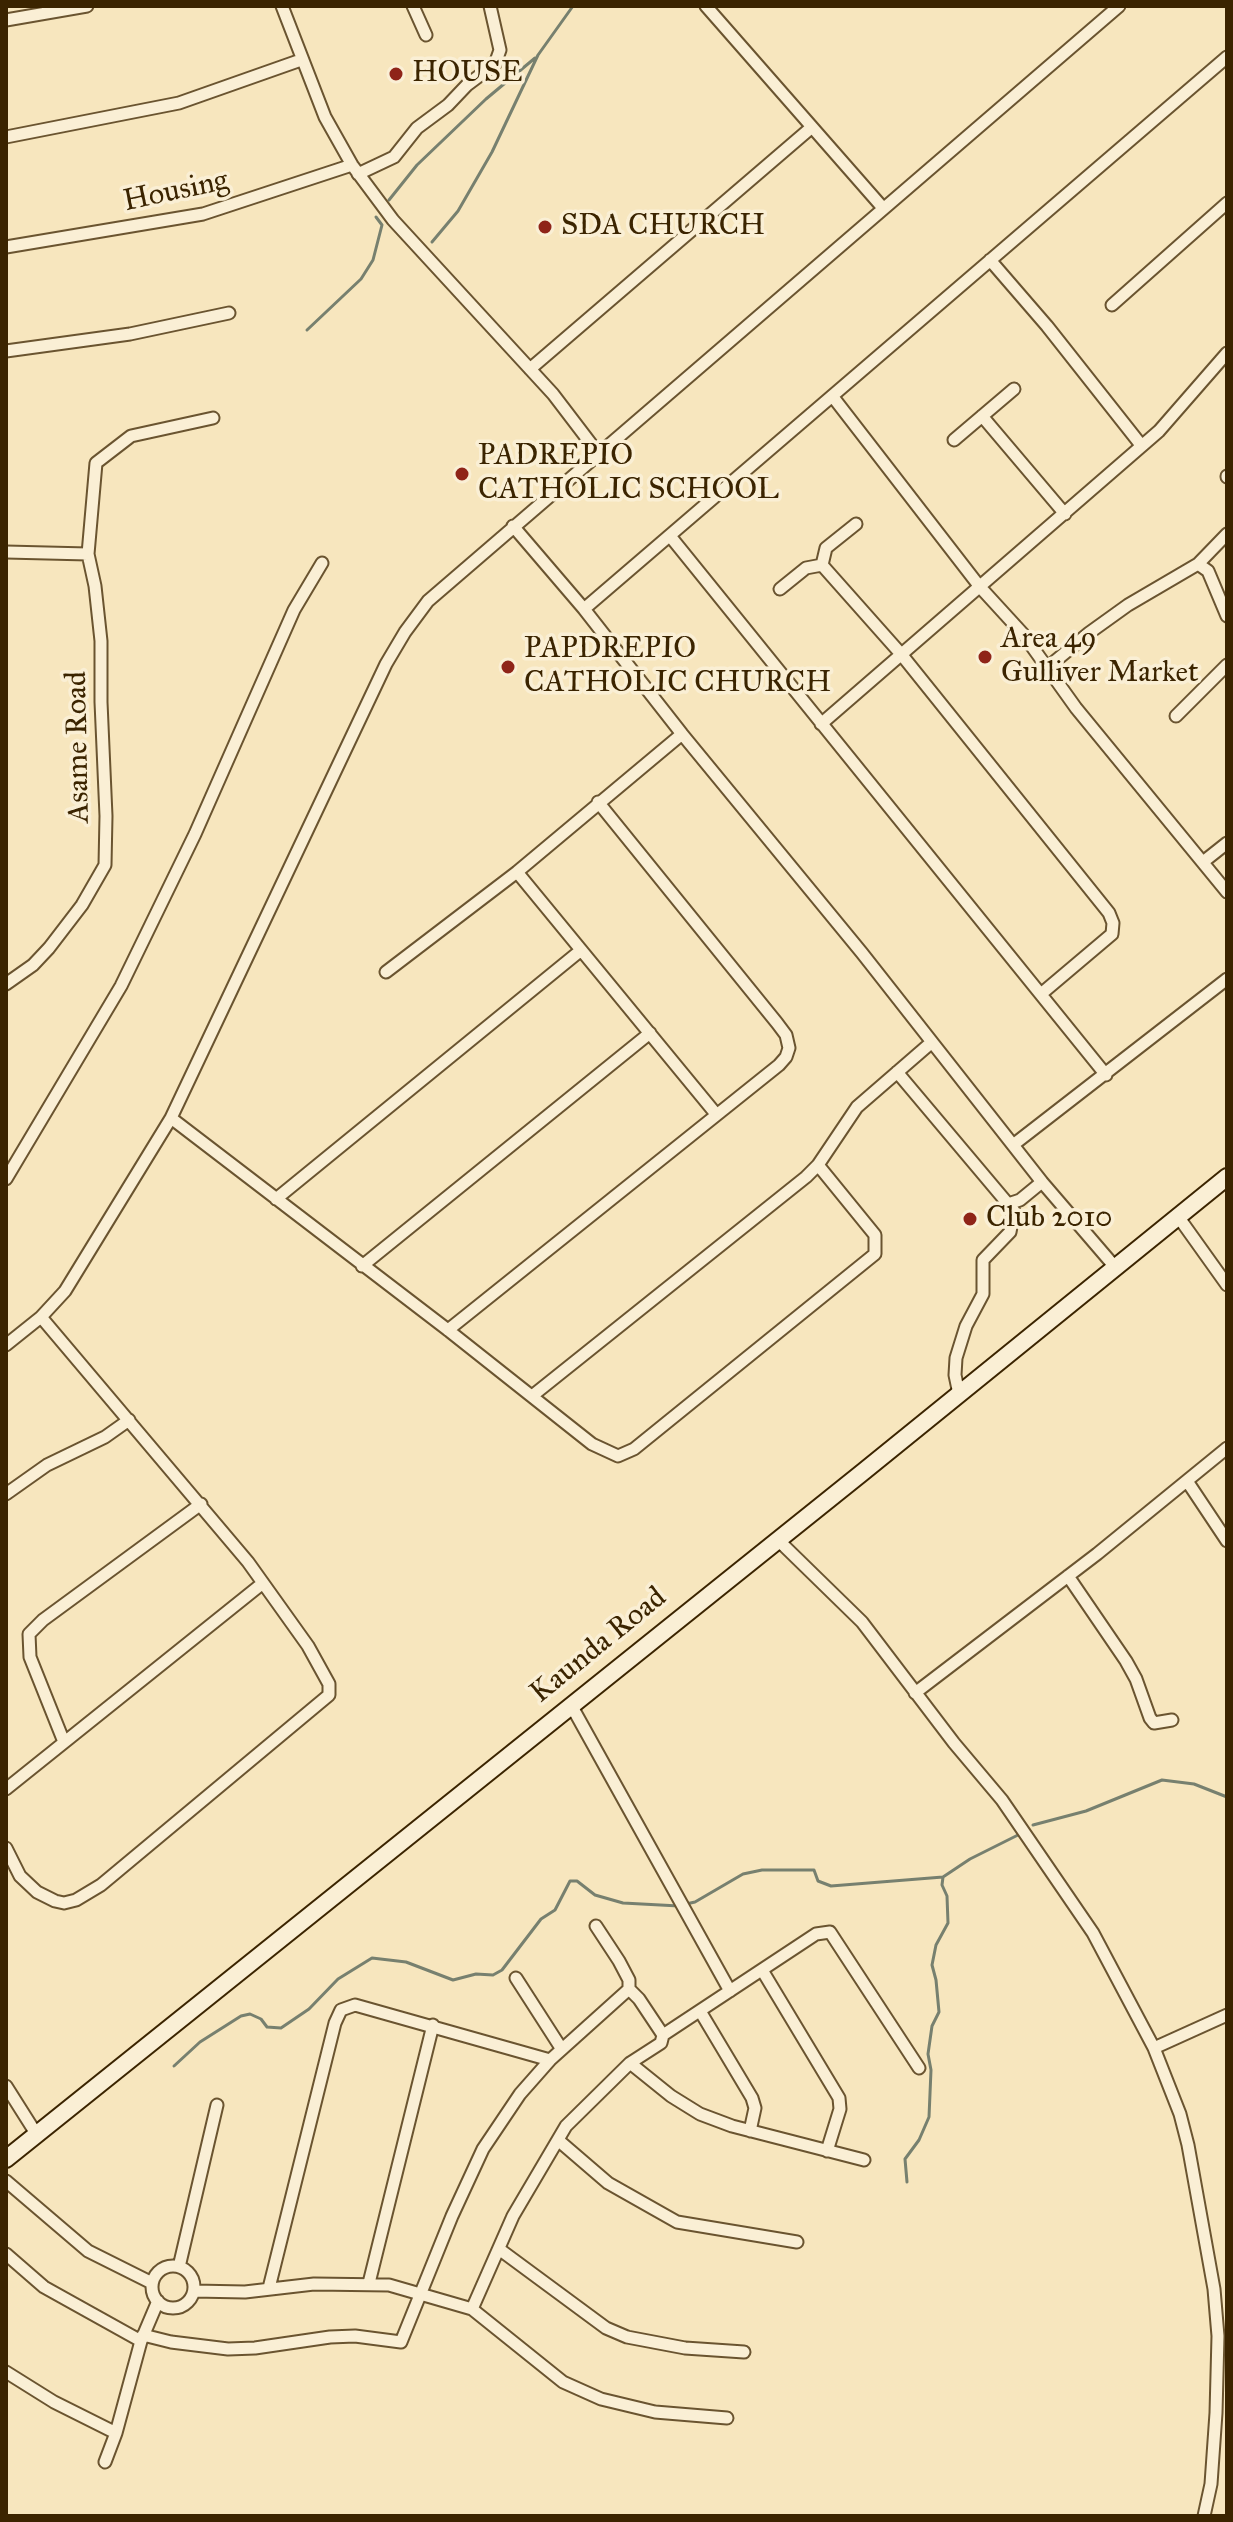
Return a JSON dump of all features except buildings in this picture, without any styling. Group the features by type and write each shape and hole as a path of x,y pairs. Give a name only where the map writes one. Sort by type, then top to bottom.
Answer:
{"main road":[{"name":"Kaunda Road","path":"6,2159 1227,1177"}],"street":[{"path":"6,20 87,6"},
{"path":"282,6 325,117 355,170 401,229 530,369 598,453"},
{"path":"413,6 426,35"},
{"name":"Housing","path":"6,247 203,214 394,157 417,128 495,64 500,50 490,6"},
{"path":"706,6 883,208"},
{"path":"6,1345 41,1317 72,1281 171,1118 392,654 428,601 1119,6"},
{"path":"584,609 1227,57"},
{"path":"6,137 179,103 301,60"},
{"path":"530,369 812,127"},
{"path":"1112,305 1227,203"},
{"path":"990,260 1047,326 1141,445"},
{"path":"6,351 130,334 229,313"},
{"path":"821,724 1159,431 1227,353"},
{"path":"954,440 1014,389"},
{"path":"833,397 980,587 1023,634 1076,708 1227,892"},
{"path":"982,416 1065,514"},
{"name":"Asame Road","path":"6,984 33,965 65,929 105,865 101,641 88,554 96,463 131,436 213,418"},
{"path":"822,565 826,548 856,524"},
{"path":"513,526 584,609 1042,1182 1115,1267"},
{"path":"1048,667 1118,612 1175,575 1198,564 1227,534"},
{"path":"670,536 1106,1075"},
{"path":"6,552 88,554"},
{"path":"6,1179 121,986 195,834 294,610 322,563"},
{"path":"1198,564 1208,571 1227,616"},
{"path":"780,589 806,568 822,565"},
{"path":"822,565 901,654 1109,913 1113,923 1112,934 1041,994"},
{"path":"1176,716 1227,665"},
{"path":"386,972 517,872 682,734"},
{"path":"448,1330 786,1057 789,1048 786,1035 598,802"},
{"path":"1203,862 1227,843"},
{"path":"517,872 716,1114"},
{"path":"276,1199 580,951"},
{"path":"1013,1145 1227,979"},
{"path":"362,1266 650,1033"},
{"path":"532,1396 800,1182 818,1165 857,1107 932,1042"},
{"path":"897,1072 1014,1211 1010,1232 983,1260 983,1294 966,1326 956,1358 955,1375 959,1394"},
{"path":"171,1118 592,1444 607,1452 624,1455 767,1344 875,1254 875,1235 818,1165"},
{"path":"1008,1204 1020,1200 1042,1182"},
{"path":"1177,1215 1227,1285"},
{"path":"6,1848 20,1876 37,1892 64,1903 76,1900 101,1885 329,1695 329,1684 308,1646 263,1583 201,1504 41,1317"},
{"path":"6,1494 47,1465 105,1437 129,1420"},
{"path":"915,1693 1068,1576 1227,1448"},
{"path":"1187,1481 1227,1541"},
{"path":"64,1742 30,1657 29,1634 43,1620 201,1504"},
{"path":"777,1539 862,1622 974,1769 1002,1800 1093,1933 1154,2048 1180,2114 1188,2145 1214,2289 1218,2388 1211,2484 1204,2516"},
{"path":"1068,1576 1126,1661 1150,1718 1154,1723 1172,1720"},
{"path":"6,1789 263,1583"},
{"path":"571,1705 730,1991"},
{"path":"596,1926 629,1980 629,1989 663,2035"},
{"path":"472,2309 513,2216 566,2126 630,2063 661,2043 663,2035 816,1934 830,1932 919,2068"},
{"path":"762,1970 839,2098 840,2109 827,2151"},
{"path":"516,1978 561,2048"},
{"path":"6,2254 44,2287 83,2311 142,2338 228,2349 330,2337 355,2336 401,2342 483,2149 520,2094 550,2060 629,1989"},
{"path":"269,2288 335,2023 341,2010 355,2005 550,2060"},
{"path":"700,2011 752,2098 755,2108 750,2131"},
{"path":"1154,2048 1226,2018"},
{"path":"369,2283 433,2025"},
{"path":"630,2063 671,2096 700,2114 750,2131 864,2160"},
{"path":"6,2086 37,2135"},
{"path":"179,2267 217,2105"},
{"path":"558,2140 608,2183 677,2222 797,2242"},
{"path":"6,2181 88,2251 152,2283"},
{"path":"499,2249 606,2328 627,2337 685,2348 744,2352"},
{"path":"179,2267 190,2275 194,2291 185,2305 169,2308 158,2301 152,2291 152,2283 161,2269 179,2267"},
{"path":"194,2291 245,2292 369,2283 389,2285 472,2309 563,2382 601,2399 655,2412 727,2418"},
{"path":"105,2462 142,2338 158,2301"},
{"path":"6,2372 54,2402 116,2433"}],"waterway":[{"path":"432,242 458,211 492,152 538,55 573,6"},
{"path":"389,200 417,165 486,99 535,58"},
{"path":"307,330 361,279 373,260 382,225 376,217"},
{"path":"1033,1825 1086,1811 1162,1780 1194,1784 1227,1797"},
{"path":"686,1904 695,1902 743,1874 762,1870 814,1870 818,1881 831,1886 943,1877 970,1859 1018,1835"},
{"path":"907,2182 905,2159 919,2140 929,2117 931,2070 928,2054 932,2026 939,2012 932,1965 936,1945 948,1923 943,1877"},
{"path":"174,2066 200,2042 241,2016 250,2014 261,2019 267,2027 281,2028 309,2009 338,1979 372,1958 406,1962 453,1980 476,1974 493,1975 502,1970 541,1919 555,1910 570,1881 577,1881 595,1895 623,1903 679,1906"}],"place":[{"name":"HOUSE","path":"396,74"},
{"name":"SDA CHURCH","path":"545,227"},
{"name":"PADREPIO CATHOLIC SCHOOL","path":"462,474"},
{"name":"Area 49 Gulliver Market","path":"985,657"},
{"name":"PAPDREPIO CATHOLIC CHURCH","path":"508,667"},
{"name":"Club 2010","path":"970,1219"}]}
